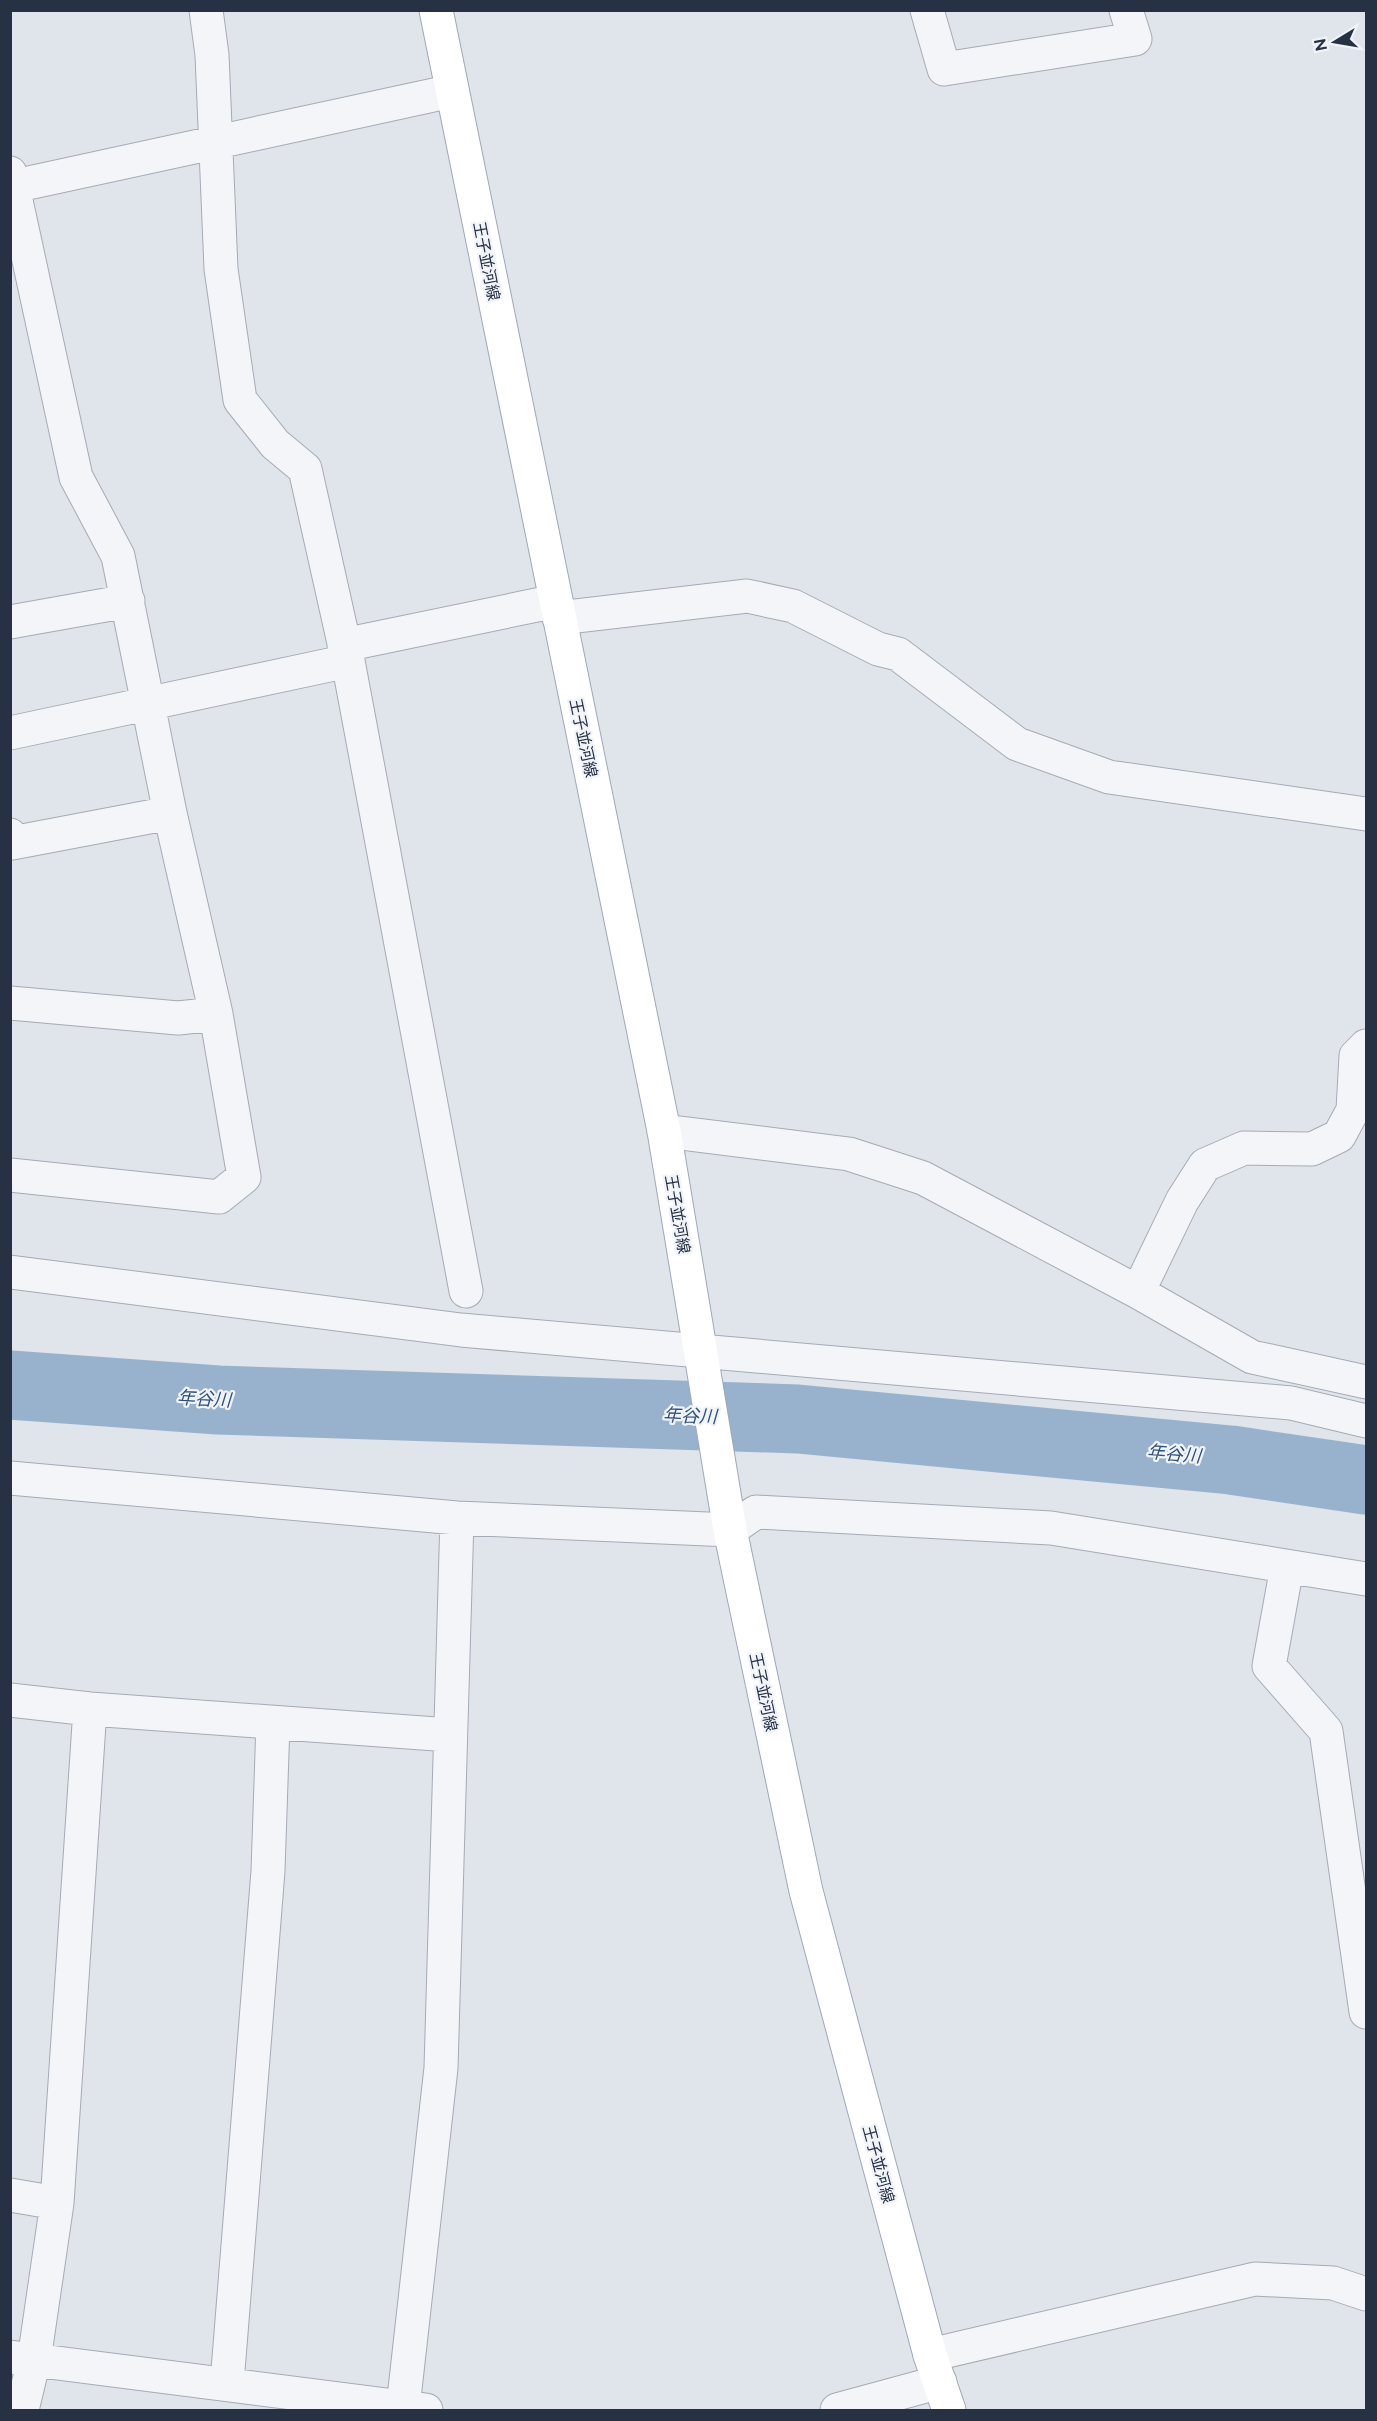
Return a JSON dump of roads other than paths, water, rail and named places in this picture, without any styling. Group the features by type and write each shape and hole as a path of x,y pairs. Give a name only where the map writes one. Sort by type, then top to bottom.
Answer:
{"main road":[{"name":"王子並河線","path":"436,10 664,1131 730,1530 806,1891 940,2383"}],"street":[{"path":"206,10 212,55 221,269 240,400 275,444 305,469 346,653 466,1291"},
{"path":"927,10 944,69 1135,39 1126,10"},
{"path":"10,1175 219,1197 244,1177 216,1014 170,813 118,556 76,477 22,287 11,182 216,143 452,91"},
{"path":"10,733 148,704 346,653 557,610 747,596 793,606 878,649 898,654 1017,744 1109,777 1366,814"},
{"path":"10,622 128,601"},
{"path":"11,841 170,813"},
{"path":"10,1003 178,1018 216,1014"},
{"path":"1138,1292 1182,1202 1205,1165 1244,1148 1312,1149 1339,1136 1353,1110 1356,1056 1366,1046"},
{"path":"664,1131 849,1154 923,1179 1138,1292 1252,1357 1366,1382"},
{"path":"10,1272 703,1361 1291,1403 1366,1421"},
{"path":"10,1478 457,1518 730,1530 756,1512 1051,1528 1366,1579"},
{"path":"22,2359 415,2409 441,2068 457,1518"},
{"path":"1287,1567 1269,1666 1326,1731 1366,2012"},
{"path":"10,1700 90,1709 450,1735"},
{"path":"22,2410 22,2359 57,2203 90,1709"},
{"path":"227,2384 268,1871 273,1723"},
{"path":"10,2194 57,2203"},
{"path":"837,2410 940,2383 1255,2279 1333,2283 1366,2294"}],"waterway":[{"name":"年谷川","path":"10,1385 218,1400 798,1419 1231,1460 1366,1480"}]}
